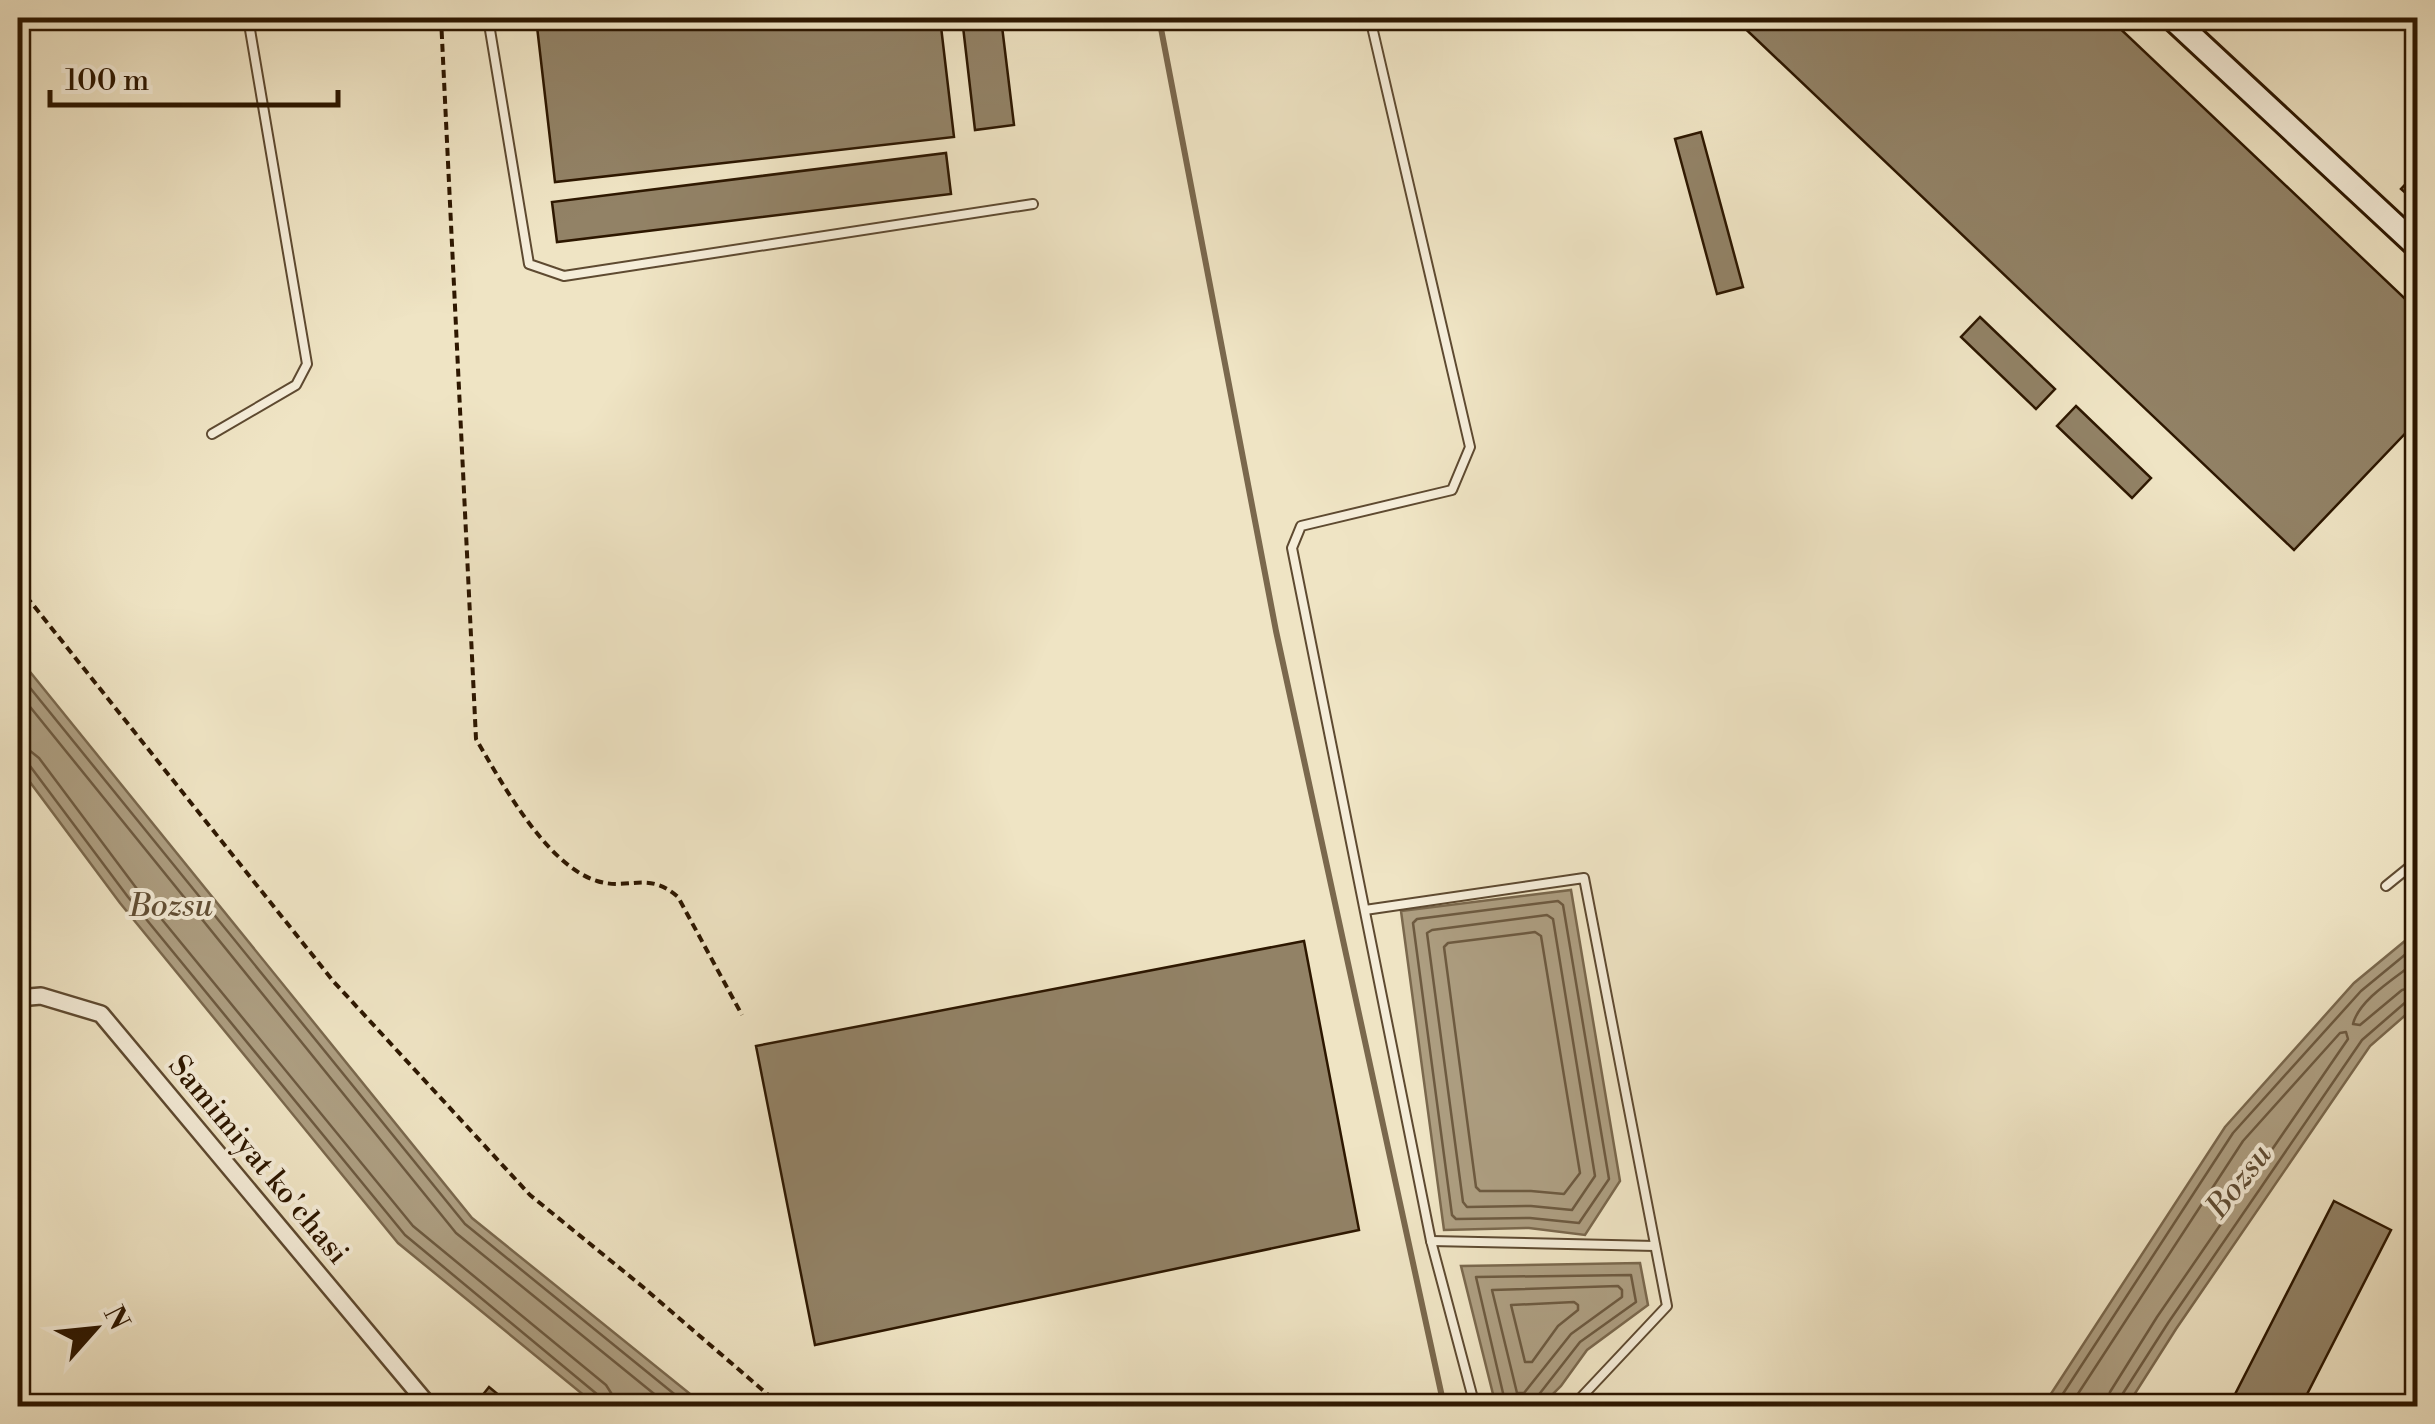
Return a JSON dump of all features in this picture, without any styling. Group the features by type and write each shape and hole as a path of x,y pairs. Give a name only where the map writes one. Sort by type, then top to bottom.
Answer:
{"main road":[{"path":"2172,18 2418,247"}],"street":[{"name":"Samimiyat ko'chasi","path":"18,998 41,996 101,1014 429,1406"}],"lane":[{"path":"212,434 296,384 307,364 248,18"},
{"path":"488,18 529,264 564,276 1033,204"},
{"path":"1370,18 1470,447 1452,490 1301,526 1292,548 1431,1241 1475,1406"},
{"path":"2386,886 2418,860"},
{"path":"1365,910 1584,878 1667,1306 1572,1406"},
{"path":"1431,1241 1655,1246"}],"path":[{"path":"441,18 476,739 500,781 552,850 578,873 601,882 641,880 663,884 678,896 742,1015"},
{"path":"18,586 334,982 530,1195 781,1406"}],"water":[{"name":"Bozsu","path":"18,657 472,1218 705,1406 597,1406 398,1243 120,903 18,766"},
{"path":"1571,890 1620,1181 1585,1235 1529,1228 1444,1230 1401,911"},
{"name":"Bozsu","path":"2417,931 2417,1005 2370,1046 2127,1406 2043,1406 2225,1127 2354,983"},
{"path":"1640,1263 1648,1305 1587,1350 1541,1406 1495,1402 1461,1266"}],"building":[{"path":"536,18 940,18 954,137 555,182"},
{"path":"962,18 1001,18 1014,125 975,130"},
{"path":"1734,18 2109,18 2418,311 2418,420 2294,550"},
{"path":"1701,132 1743,287 1717,294 1675,139"},
{"path":"946,153 951,194 557,242 552,202"},
{"path":"2418,171 2418,204 2401,189"},
{"path":"1980,317 2055,389 2036,409 1961,337"},
{"path":"2076,406 2151,478 2132,498 2057,426"},
{"path":"1304,941 1359,1230 815,1345 756,1046"},
{"path":"2334,1201 2391,1230 2301,1406 2229,1406"},
{"path":"489,1387 512,1406 474,1406"}],"waterway":[{"path":"1159,18 1276,631 1444,1406"}]}
